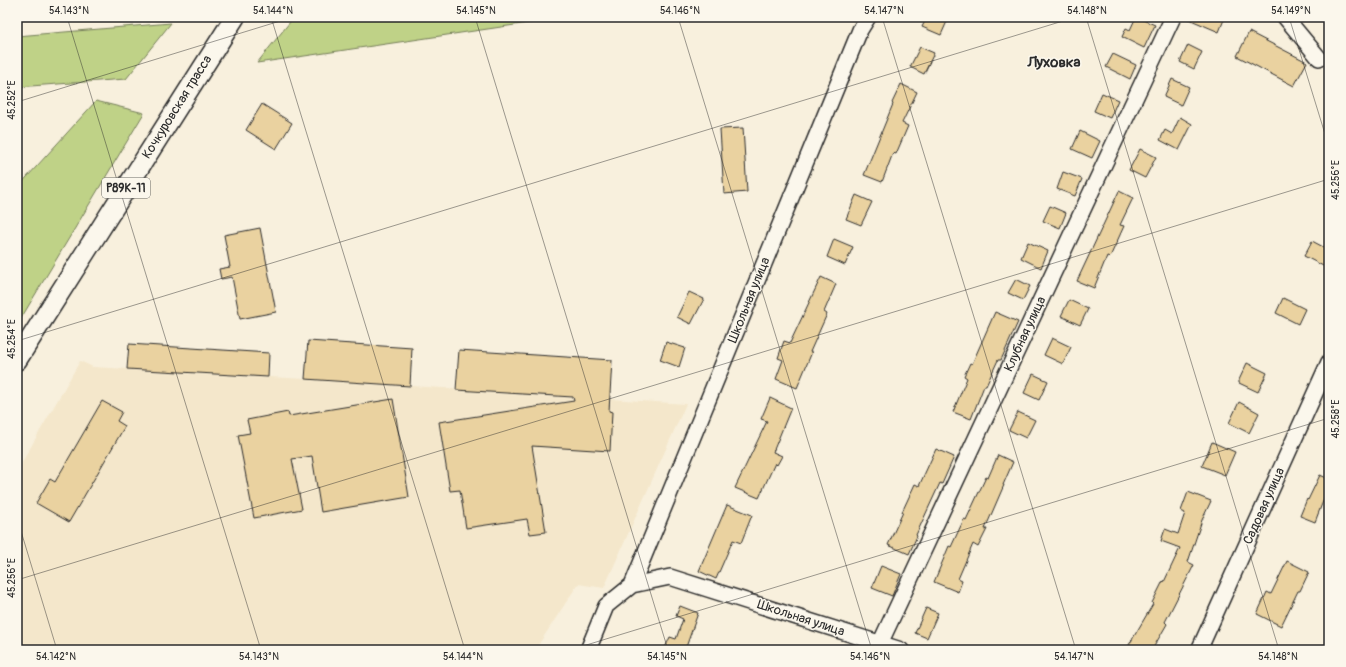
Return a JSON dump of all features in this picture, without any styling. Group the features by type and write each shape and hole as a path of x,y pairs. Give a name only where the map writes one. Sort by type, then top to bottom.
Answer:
{"main road":[{"name":"Кочкуровская трасса","path":"17,360 235,17"}],"street":[{"name":"Школьная улица","path":"632,585 860,30 868,17"},
{"name":"Клубная улица","path":"879,647 1173,17"},
{"path":"1285,17 1319,58"},
{"name":"Садовая улица","path":"1199,650 1329,362"},
{"name":"Школьная улица","path":"588,650 606,606 632,585 670,576 879,647 901,650"}],"shaded area":[{"path":"80,361 93,367 305,379 686,404 604,588 578,584 535,650 17,650 17,471"}],"green space":[{"path":"294,17 569,17 257,63"},
{"path":"171,23 126,79 17,87 17,36"},
{"path":"96,101 144,113 17,325 17,188"}],"building":[{"path":"927,17 949,17 941,35 922,27"},
{"path":"1136,17 1155,25 1144,48 1122,37 1126,28 1130,30"},
{"path":"1184,17 1225,17 1219,32"},
{"path":"1249,32 1307,62 1294,86 1237,56"},
{"path":"1188,45 1202,52 1194,69 1180,62"},
{"path":"920,47 934,53 924,74 910,67"},
{"path":"1113,54 1136,65 1130,79 1106,67"},
{"path":"1172,79 1189,87 1181,105 1164,97"},
{"path":"901,84 917,92 902,123 908,126 896,154 893,153 882,182 864,175"},
{"path":"1102,93 1118,100 1110,118 1094,111"},
{"path":"262,104 292,123 276,149 246,130"},
{"path":"1180,117 1192,124 1179,150 1160,140 1165,130 1172,134"},
{"path":"743,128 747,192 724,194 720,129"},
{"path":"1080,131 1100,141 1092,158 1072,149"},
{"path":"1140,149 1156,157 1145,178 1129,170"},
{"path":"1063,172 1082,179 1075,196 1057,189"},
{"path":"1119,191 1133,198 1120,225 1124,226 1110,257 1107,256 1094,288 1077,281"},
{"path":"856,195 872,202 861,225 846,219"},
{"path":"1050,206 1066,213 1060,228 1043,221"},
{"path":"260,228 276,312 240,319 232,277 221,279 219,269 230,267 224,235"},
{"path":"834,239 853,247 845,265 827,257"},
{"path":"1312,241 1329,250 1329,269 1304,256"},
{"path":"1028,242 1048,251 1041,268 1021,258"},
{"path":"821,277 836,284 824,312 827,314 810,352 812,352 797,388 776,379 783,360 778,358 784,341 790,343"},
{"path":"1016,279 1030,286 1023,300 1008,293"},
{"path":"689,292 704,299 691,324 677,317"},
{"path":"1283,298 1305,309 1298,324 1276,313"},
{"path":"1069,300 1088,309 1080,325 1061,316"},
{"path":"995,312 1018,322 1001,360 998,360 986,386 984,386 971,419 953,412 967,378 964,376 970,363 972,364"},
{"path":"1052,338 1071,347 1063,364 1044,355"},
{"path":"308,341 412,348 410,386 305,379"},
{"path":"666,342 685,348 679,367 660,360"},
{"path":"129,344 269,353 268,377 127,369"},
{"path":"459,350 612,360 609,411 612,412 610,451 532,446 546,532 530,534 527,519 466,528 460,490 450,491 439,422 574,401 573,397 456,390"},
{"path":"1247,363 1267,373 1258,392 1239,383"},
{"path":"1033,374 1048,381 1039,400 1024,393"},
{"path":"770,398 791,408 773,452 782,456 777,465 775,463 759,498 735,488 767,421 761,419"},
{"path":"393,399 409,497 321,512 312,456 292,459 302,509 254,518 238,435 250,433 247,420 288,412 289,416"},
{"path":"102,401 122,412 117,421 125,426 69,522 36,503 50,479 55,482"},
{"path":"1239,402 1259,413 1249,433 1229,423"},
{"path":"1018,412 1035,420 1026,438 1009,430"},
{"path":"1212,442 1235,452 1225,475 1202,466"},
{"path":"936,449 954,457 942,484 940,483 909,554 888,545 915,484 919,486"},
{"path":"998,455 1013,462 985,529 987,529 978,547 973,544 958,579 962,581 958,592 934,582 949,546 951,547 964,519 966,520"},
{"path":"1320,475 1329,479 1329,491 1326,497 1325,496 1315,522 1300,516"},
{"path":"1188,492 1211,501 1202,520 1188,562 1194,565 1165,622 1167,624 1152,650 1126,650 1153,604 1152,603 1180,548 1161,541 1165,529 1178,534 1185,513 1181,511"},
{"path":"727,505 752,515 741,543 733,540 716,579 699,571"},
{"path":"1287,561 1309,572 1281,626 1257,614 1267,592 1271,594"},
{"path":"881,566 901,574 892,596 872,588"},
{"path":"680,606 698,613 685,650 664,650 670,637 676,639 683,619 676,616"},
{"path":"926,608 938,613 927,638 915,633"}],"district":[{"name":"Луховка","path":"1054,62"}]}
